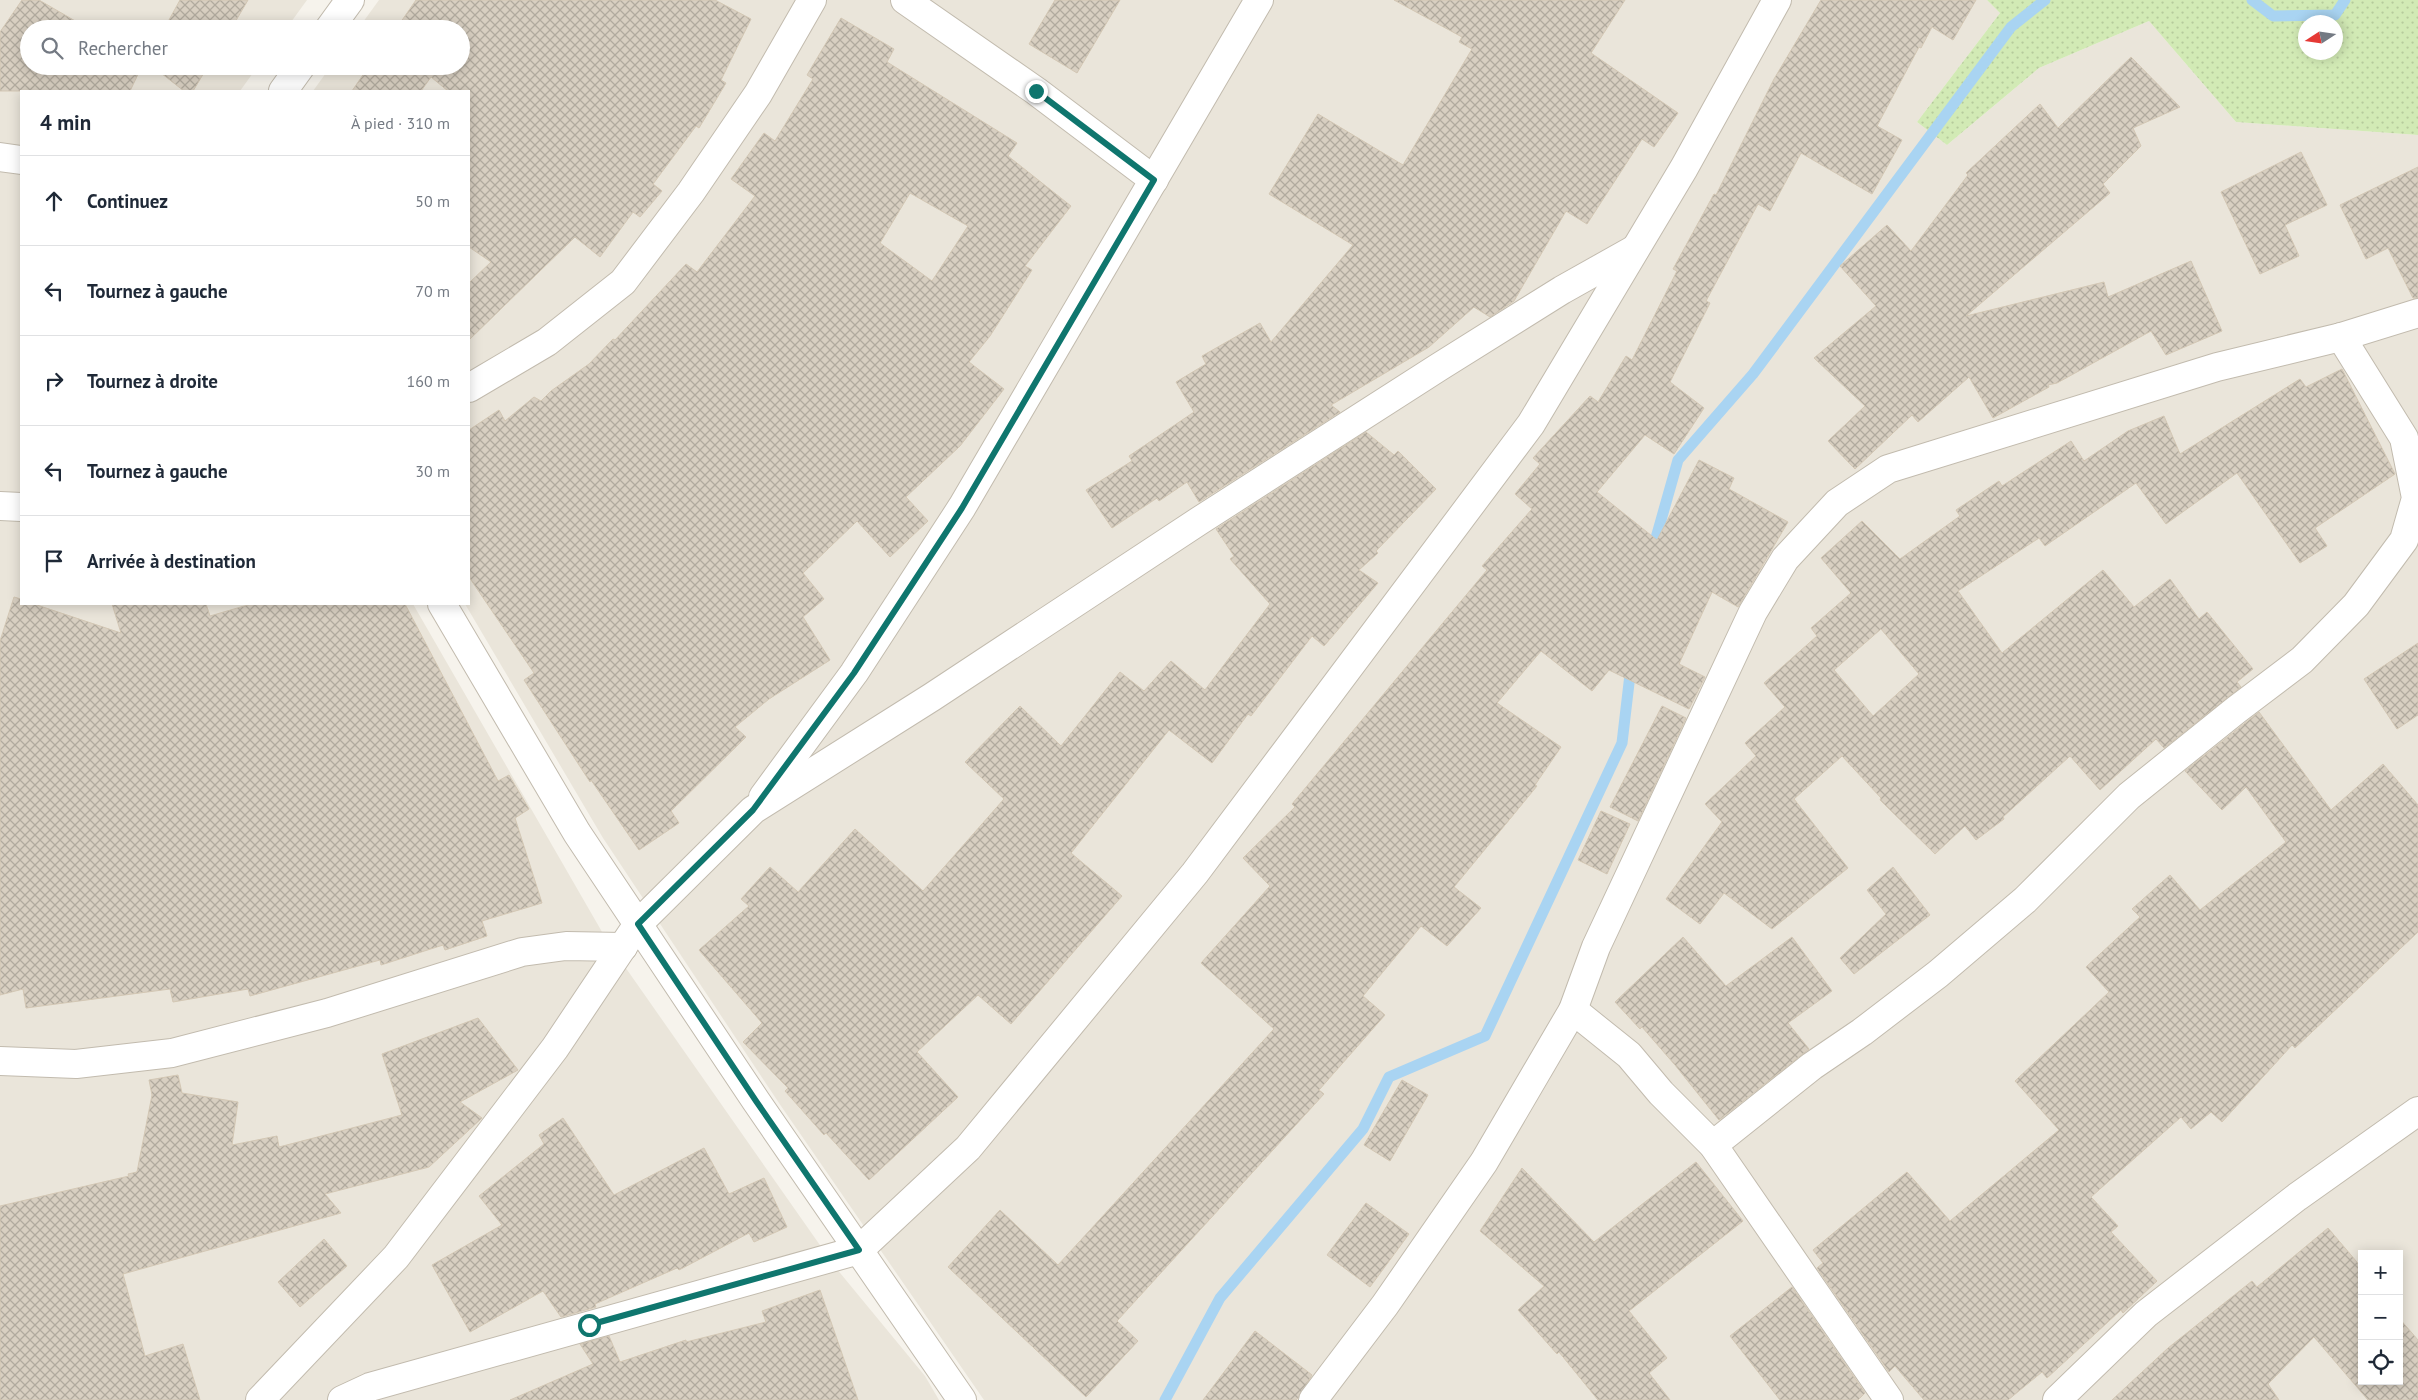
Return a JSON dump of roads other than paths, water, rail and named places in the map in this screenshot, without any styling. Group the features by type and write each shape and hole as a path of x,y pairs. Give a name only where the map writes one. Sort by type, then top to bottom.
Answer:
{"street":[{"path":"336,20 350,0"},
{"path":"470,387 547,342 622,282 691,192 758,94 812,0"},
{"path":"905,0 1036,91 1154,180"},
{"path":"260,1400 396,1257 555,1048 638,924 753,810 854,673 962,508 1259,0"},
{"path":"342,1400 370,1387 859,1250 968,1148 1195,873 1531,424 1684,168 1777,0"},
{"path":"284,90 295,75"},
{"path":"0,157 20,160"},
{"path":"753,810 932,697 1199,521 1439,367 1562,290 1636,248"},
{"path":"1313,1400 1385,1305 1484,1162 1573,1010 1596,948 1753,612 1785,559 1837,503 1888,469 2217,367 2341,337 2418,313"},
{"path":"1713,1145 1812,1066 1862,1032 1938,974 2025,900 2129,796 2302,660 2356,605 2404,540 2416,498 2404,438 2341,337"},
{"path":"0,506 20,507"},
{"path":"443,605 577,833 756,1101 962,1400"},
{"path":"0,1061 76,1064 172,1053 327,1013 522,952 566,946 623,948"},
{"path":"1573,1010 1629,1055 1661,1092 1713,1145 1889,1400"},
{"path":"2057,1400 2146,1314 2297,1197 2418,1111"}],"waterway":[{"path":"1652,552 1678,460 1753,374 2011,27 2045,0"},
{"path":"2252,0 2273,16 2335,15 2345,0"},
{"path":"1165,1400 1220,1298 1363,1129 1389,1077 1485,1036 1622,743 1631,666"}]}
